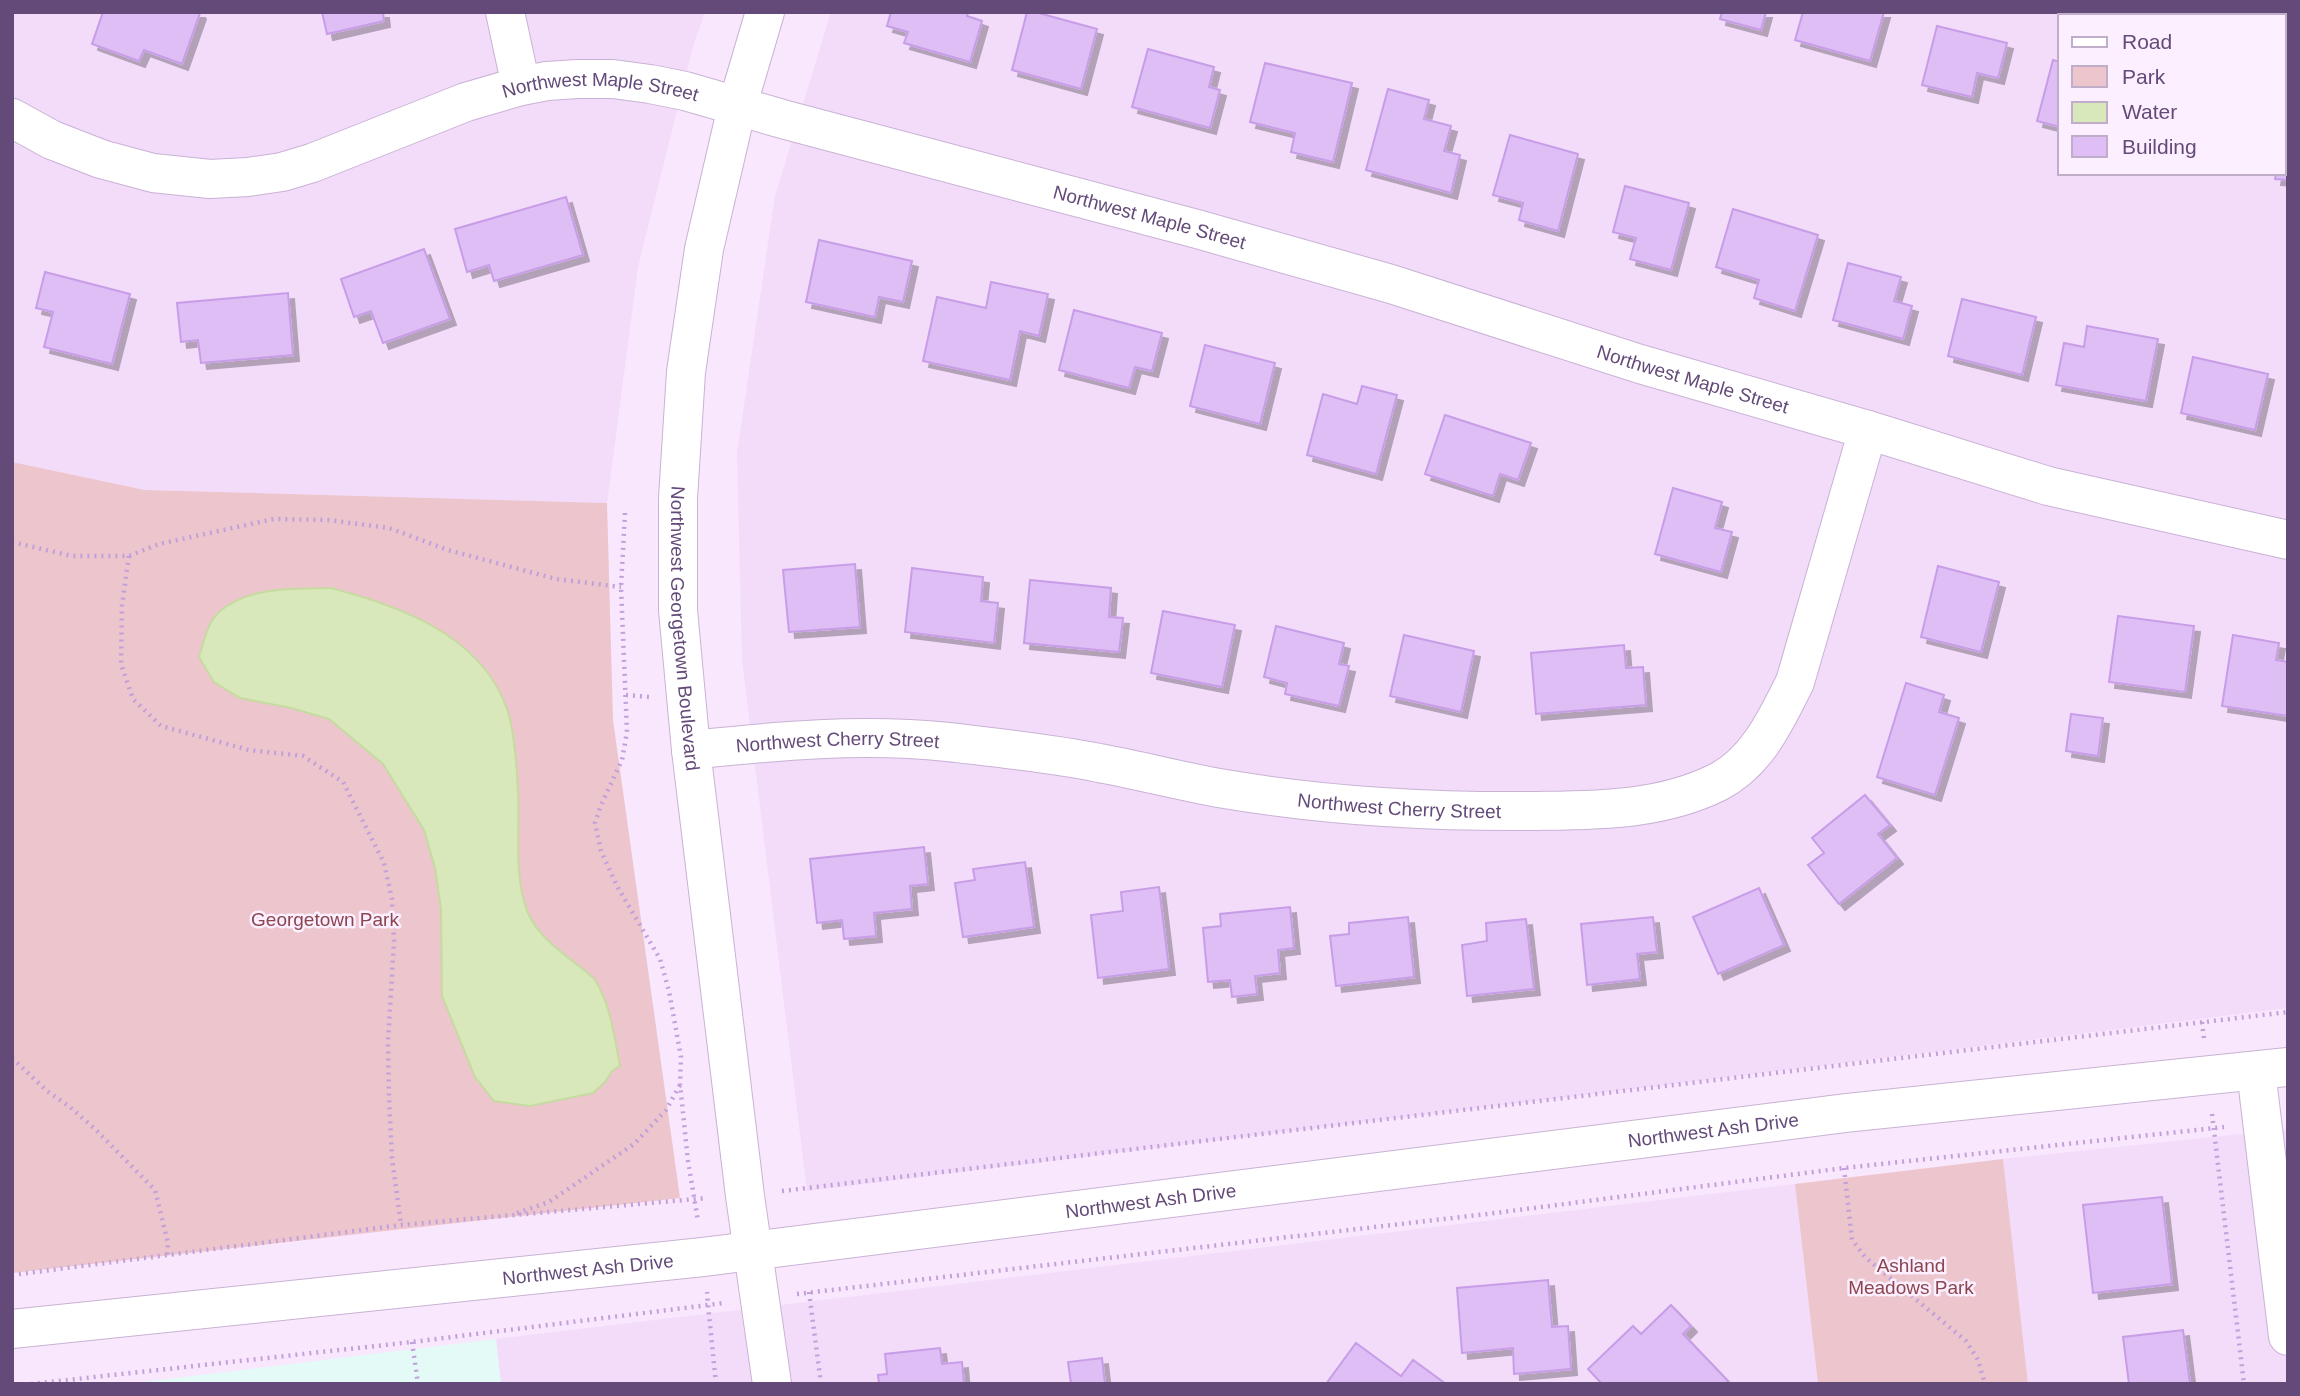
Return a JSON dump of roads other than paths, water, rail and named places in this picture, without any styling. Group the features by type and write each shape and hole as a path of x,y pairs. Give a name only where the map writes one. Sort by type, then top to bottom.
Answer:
{"street":[{"path":"505,12 521,86"},
{"name":"Northwest Georgetown Boulevard","path":"765,12 737,107 704,249 686,372 678,498 678,610 691,750 745,1196 772,1384"},
{"name":"Northwest Maple Street","path":"12,118 52,140 100,159 153,173 210,179 248,177 282,172 312,163 466,102 521,86 568,79 613,79 650,84 685,91 1197,229 1391,284 1640,364 2048,485 2288,540"},
{"name":"Northwest Cherry Street","path":"691,750 851,737 947,742 1097,762 1218,788 1345,806 1472,812 1609,809 1648,806 1682,797 1720,781 1754,754 1778,717 1794,682 1868,430"},
{"path":"2272,1069 2262,1122 2288,1336"},
{"name":"Northwest Ash Drive","path":"12,1329 703,1257 1846,1113 2272,1069"}],"water":[{"path":"331,588 384,604 435,628 458,643 478,661 495,683 507,709 516,762 519,869 523,899 532,921 544,936 595,980 605,1000 611,1022 620,1066 612,1071 593,1093 530,1106 494,1101 475,1077 442,996 441,909 435,868 424,830 383,764 329,719 240,698 214,682 199,657 206,633 219,612 244,597 287,589"}],"park label":[{"name":"Georgetown Park","path":"325,919"},
{"name":"Ashland Meadows Park","path":"1911,1276"}]}
